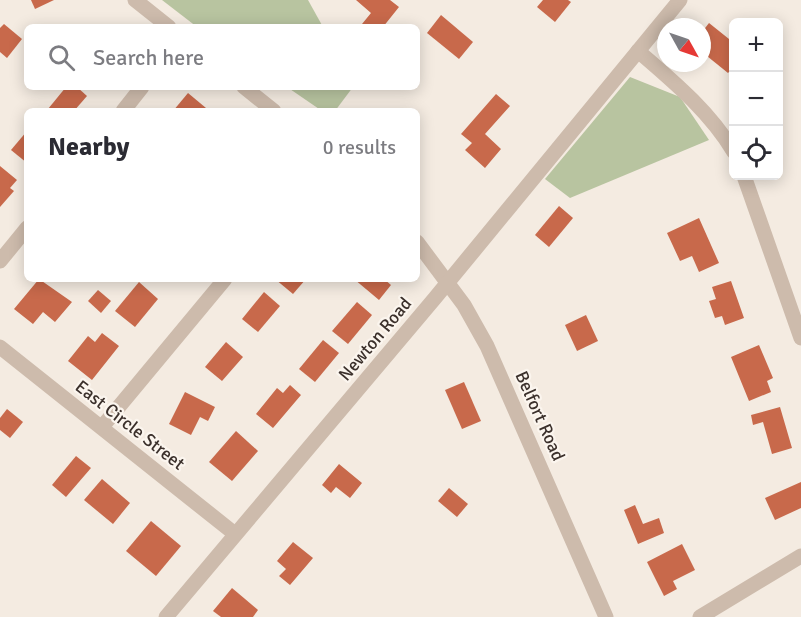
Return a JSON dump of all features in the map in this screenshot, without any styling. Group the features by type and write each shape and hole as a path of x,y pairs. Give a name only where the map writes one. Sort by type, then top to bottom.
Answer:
{"street":[{"path":"135,0 165,24"},
{"name":"Newton Road","path":"171,615 235,534 448,282 680,0"},
{"path":"638,51 695,101 719,127 729,144"},
{"path":"125,108 140,90"},
{"path":"248,90 270,108"},
{"path":"745,180 801,338"},
{"path":"0,261 24,232"},
{"name":"Belfort Road","path":"420,246 448,282 487,346 512,397 606,617"},
{"path":"102,427 223,282"},
{"name":"East Circle Street","path":"0,347 235,534"},
{"path":"700,617 801,556"}],"green space":[{"path":"162,0 308,0 321,24 193,24"},
{"path":"630,77 680,97 709,140 570,198 545,179"},
{"path":"291,90 351,90 337,108 318,108"}],"building":[{"path":"31,0 54,0 35,9"},
{"path":"356,0 390,0 399,7 385,24 362,24 371,13"},
{"path":"543,0 571,2 555,22 537,7"},
{"path":"441,15 473,42 459,59 427,33"},
{"path":"4,24 22,39 7,58 0,52 0,28"},
{"path":"711,25 729,39 728,73 711,59"},
{"path":"64,90 80,90 87,96 77,108 49,108"},
{"path":"188,93 206,108 176,108"},
{"path":"496,94 510,106 485,134 501,149 485,168 465,150 472,143 461,134"},
{"path":"24,135 24,161 11,150"},
{"path":"0,166 17,180 10,188 14,191 0,207"},
{"path":"559,206 573,218 549,247 535,235"},
{"path":"699,218 719,263 699,272 692,256 680,261 667,233"},
{"path":"731,281 744,318 725,325 722,316 715,318 709,301 716,299 712,287"},
{"path":"36,282 43,282 72,302 55,322 43,312 33,324 14,309"},
{"path":"139,282 158,299 135,327 115,311"},
{"path":"279,282 303,282 293,294"},
{"path":"358,282 388,282 391,285 379,300"},
{"path":"98,290 111,301 101,313 88,301"},
{"path":"264,292 280,306 258,332 242,319"},
{"path":"357,302 372,315 348,344 332,331"},
{"path":"586,315 598,341 577,351 565,325"},
{"path":"102,333 119,346 92,380 68,361 88,336 95,342"},
{"path":"323,340 339,353 315,382 299,369"},
{"path":"226,342 243,357 222,381 205,367"},
{"path":"759,345 773,378 767,381 771,392 749,401 731,357"},
{"path":"464,382 481,421 462,429 445,390"},
{"path":"290,385 301,395 273,428 256,414 277,388 283,393"},
{"path":"185,392 215,407 208,421 200,417 191,435 169,424"},
{"path":"780,407 792,448 772,454 763,422 753,425 751,415"},
{"path":"7,409 23,422 10,438 0,430 0,418"},
{"path":"236,431 258,451 232,481 209,462"},
{"path":"76,456 91,468 66,497 52,485"},
{"path":"339,464 362,483 350,498 336,487 331,493 322,485"},
{"path":"102,479 130,503 113,524 84,500"},
{"path":"801,482 801,508 775,520 765,498"},
{"path":"449,488 468,504 457,517 438,501"},
{"path":"635,505 643,524 659,518 664,533 638,544 624,510"},
{"path":"151,521 181,546 156,576 126,551"},
{"path":"293,542 313,558 290,585 279,576 286,569 277,561"},
{"path":"682,544 695,570 673,581 677,589 664,596 647,562"},
{"path":"232,588 258,610 253,617 221,617 213,611"}]}
